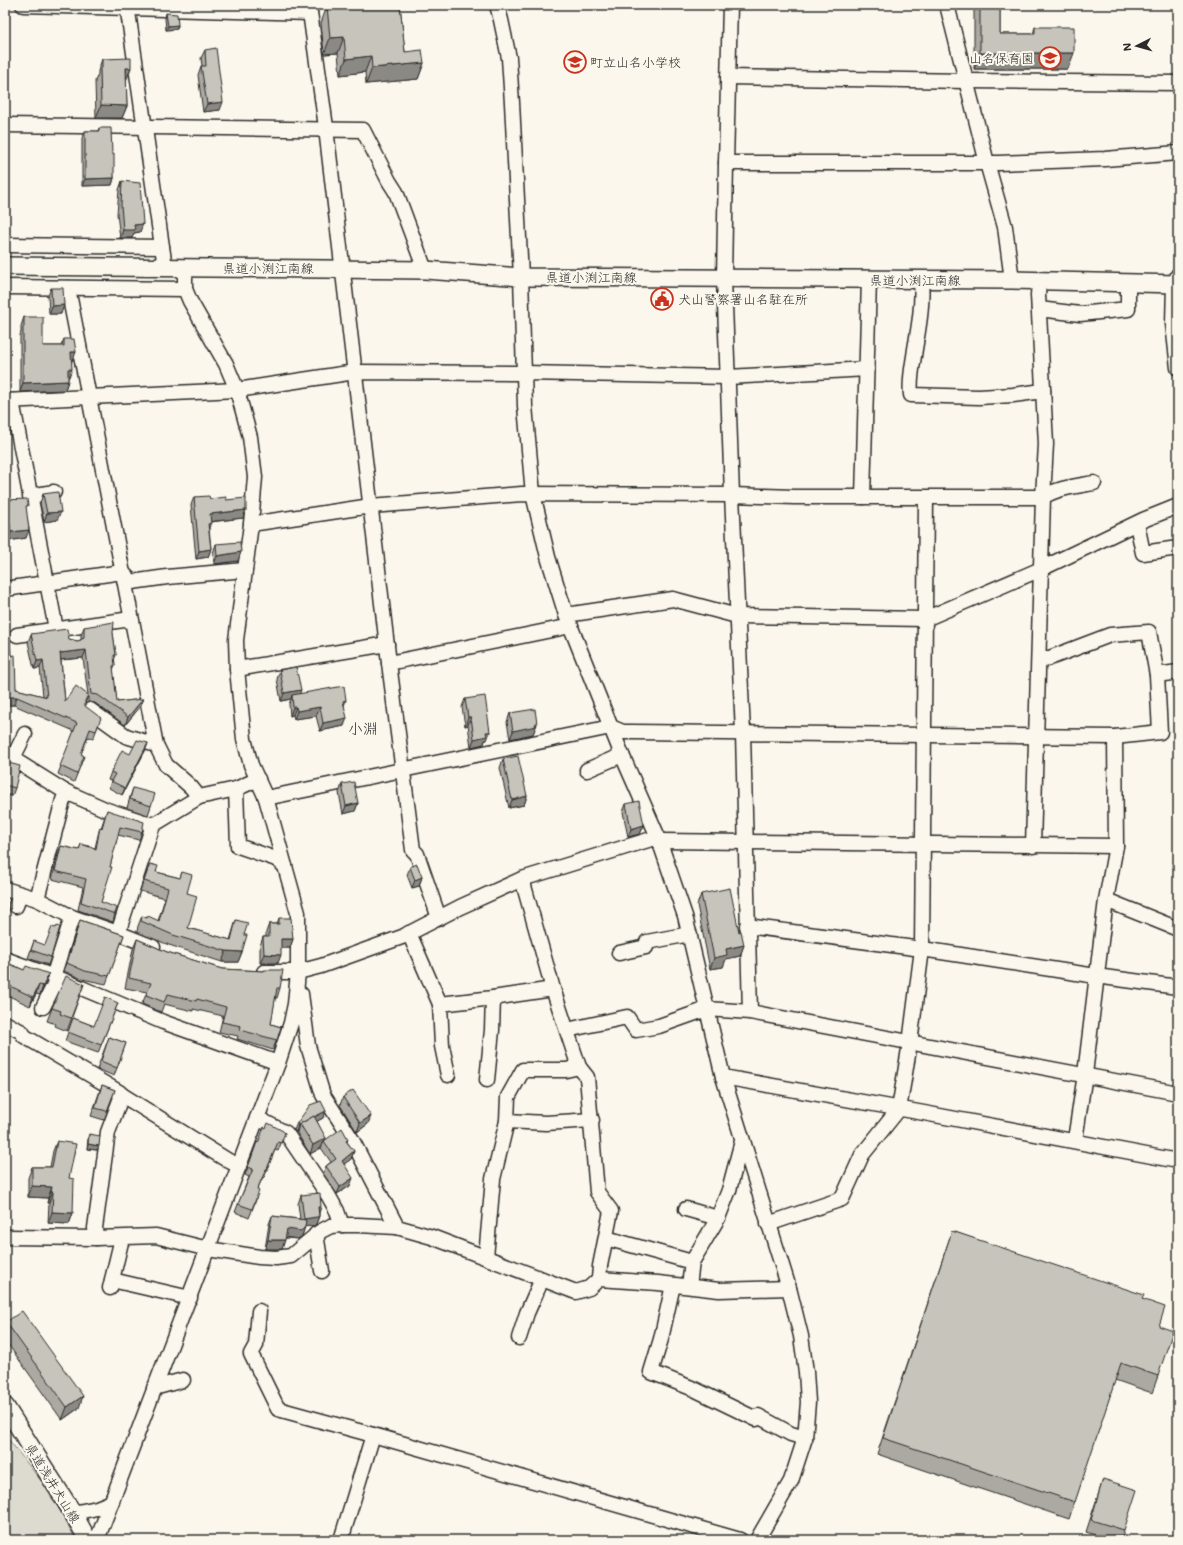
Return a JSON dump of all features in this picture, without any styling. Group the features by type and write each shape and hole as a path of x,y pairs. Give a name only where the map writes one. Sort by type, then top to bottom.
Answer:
{"main road":[{"name":"県道小渕江南線","path":"5,266 342,268 425,270 521,277 1012,280 1039,282 1128,283 1177,281"},
{"name":"県道浅井犬山線","path":"5,1406 73,1513 88,1540"}],"street":[{"path":"23,5 309,9 326,129 356,372 389,663 404,770 413,850 417,854 439,918"},
{"path":"497,5 502,20 509,58 521,277 525,406 533,494 548,557 568,620 622,755 659,839 685,916 723,1077 789,1288 801,1336 808,1402 805,1438 791,1481 758,1540"},
{"path":"730,5 724,278 743,733 750,1012"},
{"path":"947,5 987,163 1005,227 1012,280"},
{"path":"128,6 165,267"},
{"path":"728,76 966,81 1178,83"},
{"path":"5,125 363,130 388,181 396,192 425,270"},
{"path":"726,163 987,163 1098,159 1178,153"},
{"path":"5,245 162,247"},
{"path":"96,1540 190,1298 278,1063 291,1023 295,1004 298,972 298,913 266,798 251,765 244,738 237,669 236,640 251,524 255,476 250,437 237,390 226,364 190,301 185,289 185,268"},
{"path":"863,497 869,279"},
{"path":"921,280 922,295 910,381 911,395 979,397 1043,391"},
{"path":"1177,281 1173,324 1178,368"},
{"path":"1033,846 1039,662 1042,498 1046,444 1039,282"},
{"path":"1039,309 1080,314 1128,309 1128,283"},
{"path":"5,287 185,289"},
{"path":"68,288 156,745 166,765 192,787 199,797"},
{"path":"56,629 47,583 26,498 8,401 237,390 356,372 524,373 728,377 867,369"},
{"path":"251,524 371,506 533,494 1042,498 1047,494 1094,483"},
{"path":"26,498 54,492"},
{"path":"768,1224 842,1199 862,1155 898,1109 910,1043 922,949 926,498"},
{"path":"389,663 568,620 673,600 737,616 925,619 1041,569 1178,506"},
{"path":"1137,524 1143,553 1178,548"},
{"path":"122,572 132,582 167,577 245,570"},
{"path":"5,589 122,572"},
{"path":"17,635 56,629 72,634 131,619"},
{"path":"266,798 611,727 623,732 924,736 1115,737 1160,732 1157,675 1149,632 1110,635 1039,662"},
{"path":"237,669 387,644"},
{"path":"1157,675 1178,672"},
{"path":"90,710 126,736 156,745"},
{"path":"25,734 9,756 35,774 67,792 108,810 153,825"},
{"path":"1074,1140 1085,1074 1106,900 1116,846 1115,737"},
{"path":"587,770 622,755"},
{"path":"118,932 153,825 199,797 236,788 258,779"},
{"path":"236,788 238,846 276,859 284,866"},
{"path":"37,899 63,800 67,792"},
{"path":"251,971 298,972 321,966 402,937 522,879 659,839 745,842 1116,846"},
{"path":"5,1237 122,1238 156,1236 208,1249 259,1257 276,1258 291,1256 316,1234 331,1226 342,1224 397,1227 432,1237 576,1292 589,1288 599,1279 600,1266 611,1211 597,1192 588,1077 579,1067 554,989 522,879"},
{"path":"5,889 18,900 37,899 72,917 118,932 166,953"},
{"path":"1106,900 1178,929"},
{"path":"43,1007 55,978 72,917"},
{"path":"747,926 922,949 1178,987"},
{"path":"410,933 440,1004 442,1046 448,1075"},
{"path":"619,953 646,947 647,942 690,934"},
{"path":"5,959 159,1019 163,1022 278,1063"},
{"path":"298,972 308,1046 323,1095 351,1138 397,1227"},
{"path":"440,1004 554,989"},
{"path":"487,1080 492,1030 493,998"},
{"path":"567,1030 627,1017 636,1030 659,1026 707,1009 750,1012 910,1043 1085,1074 1178,1093"},
{"path":"5,1023 22,1032 24,1036 119,1092 213,1152 239,1166"},
{"path":"486,1257 494,1179 507,1121 508,1097 524,1070 566,1070 579,1067"},
{"path":"723,1077 1074,1140 1178,1161"},
{"path":"96,1238 95,1228 108,1132 122,1095"},
{"path":"257,1118 286,1133 337,1211 342,1224"},
{"path":"507,1121 546,1123 592,1120"},
{"path":"689,1286 692,1262 718,1218 729,1190 742,1141"},
{"path":"686,1209 718,1218"},
{"path":"316,1234 322,1271"},
{"path":"122,1238 111,1284 190,1298"},
{"path":"606,1238 692,1262"},
{"path":"519,1338 527,1313 542,1279"},
{"path":"599,1279 689,1286 719,1290 789,1288"},
{"path":"673,1285 661,1339 651,1372 694,1389 756,1418 758,1416 791,1434 805,1438"},
{"path":"259,1311 256,1345 251,1354 278,1409 740,1540"},
{"path":"154,1388 183,1380"},
{"path":"341,1540 373,1435"},
{"path":"73,1513 98,1508 112,1502"}],"shaded area":[{"path":"5,1435 49,1491 76,1540 5,1540"}],"building":[{"path":"400,5 405,52 422,50 424,63 372,68 371,56 346,59 344,37 330,38 327,6"},
{"path":"980,5 1000,5 1000,34 1035,34 1035,27 1074,27 1074,53 980,53"},
{"path":"166,13 177,14 178,25 168,26"},
{"path":"216,48 223,102 207,104 201,66 206,66 205,50"},
{"path":"131,58 131,68 126,68 127,106 101,105 100,68 102,68 102,59"},
{"path":"99,128 111,128 112,154 114,154 114,178 85,179 85,131 99,131"},
{"path":"122,181 140,183 143,224 134,225 135,230 123,230 121,205"},
{"path":"51,288 63,288 64,305 52,306"},
{"path":"24,317 43,317 43,346 64,346 64,339 74,339 76,352 71,352 72,369 68,369 68,381 23,383"},
{"path":"58,492 61,512 47,513 43,494"},
{"path":"209,496 210,499 226,497 226,500 246,498 246,510 210,514 211,523 208,524 211,549 199,551 194,497"},
{"path":"27,499 28,506 26,506 29,530 11,532 8,511 5,511 5,500"},
{"path":"240,542 241,552 217,556 216,544"},
{"path":"114,622 113,633 116,655 114,655 115,665 113,666 117,702 143,699 128,717 98,695 91,694 86,650 60,653 65,701 76,686 88,695 85,701 85,706 101,718 96,731 90,729 81,754 84,756 77,774 60,766 77,723 17,697 5,697 5,629 7,629 7,635 10,635 11,656 15,655 16,689 47,697 43,660 37,661 31,634 67,629 69,639 77,641 84,637 84,627"},
{"path":"296,667 301,690 284,693 280,670"},
{"path":"344,686 346,700 343,701 347,718 323,723 320,707 297,711 296,707 293,707 292,695"},
{"path":"485,696 490,732 486,732 487,736 474,739 471,717 468,717 465,699"},
{"path":"535,709 536,726 513,731 510,713"},
{"path":"137,740 148,743 125,788 111,781 115,774 111,772 122,750 130,754"},
{"path":"518,756 527,796 512,800 503,759"},
{"path":"5,762 20,766 15,788 5,785"},
{"path":"354,782 358,803 346,806 342,784"},
{"path":"133,788 155,794 151,806 130,799"},
{"path":"639,801 644,825 631,829 626,804"},
{"path":"107,810 144,822 142,832 120,827 110,867 112,867 101,902 117,908 115,914 81,902 86,879 55,871 61,846 79,850 81,844 96,849 100,827 102,828"},
{"path":"150,864 158,866 156,872 180,878 182,872 192,875 187,893 197,896 188,928 231,940 236,920 248,923 244,935 247,935 242,952 226,951 173,935 141,921 142,916 147,918 148,916 159,921 168,888 144,881"},
{"path":"417,864 422,877 415,880 410,867"},
{"path":"730,888 739,932 741,931 744,945 726,949 727,955 714,958 701,894"},
{"path":"279,918 291,918 293,939 281,939 281,955 264,954 263,937 269,937 269,924 279,924"},
{"path":"80,920 124,935 109,976 85,971 67,963"},
{"path":"57,926 60,927 51,957 31,950 34,941 45,945 52,927 56,928"},
{"path":"137,939 167,952 222,969 264,971 283,970 280,988 277,988 271,1024 281,1027 277,1040 240,1030 241,1026 222,1022 226,1007 197,999 196,1001 168,994 164,1002 146,995 151,983 129,978"},
{"path":"5,962 24,970 26,966 49,974 43,986 39,985 33,997 8,985 8,987 5,986"},
{"path":"66,976 84,984 71,1018 60,1014 61,1011 52,1008"},
{"path":"105,997 118,1003 101,1045 68,1032 73,1018 94,1026"},
{"path":"109,1037 126,1043 117,1068 101,1061"},
{"path":"102,1085 115,1090 107,1111 95,1108"},
{"path":"353,1090 371,1116 360,1123 343,1097"},
{"path":"321,1101 326,1111 298,1125 297,1123 310,1105"},
{"path":"314,1116 326,1138 313,1145 300,1124"},
{"path":"268,1123 285,1133 281,1143 278,1142 266,1169 257,1190 259,1191 252,1209 238,1204 253,1169 248,1167 257,1142 258,1143 264,1127 266,1128"},
{"path":"342,1128 348,1139 346,1141 354,1151 342,1161 353,1178 340,1187 326,1166 336,1159 324,1141"},
{"path":"89,1134 100,1136 99,1146 88,1144"},
{"path":"57,1141 76,1144 69,1178 74,1179 73,1213 52,1212 52,1187 32,1186 32,1167 52,1167"},
{"path":"320,1193 321,1207 318,1207 319,1216 304,1219 301,1195"},
{"path":"272,1216 306,1220 305,1227 301,1231 287,1229 285,1240 268,1240"},
{"path":"952,1231 1144,1295 1142,1299 1165,1307 1159,1326 1173,1331 1158,1376 1121,1363 1075,1502 883,1438"},
{"path":"22,1311 83,1396 67,1407 6,1322"},
{"path":"1103,1479 1137,1490 1124,1530 1091,1520"}],"place":[{"name":"山名保育園","path":"1050,58"},
{"name":"町立山名小学校","path":"575,62"},
{"name":"犬山警察署山名駐在所","path":"662,299"}],"district":[{"name":"小淵","path":"363,729"}]}
